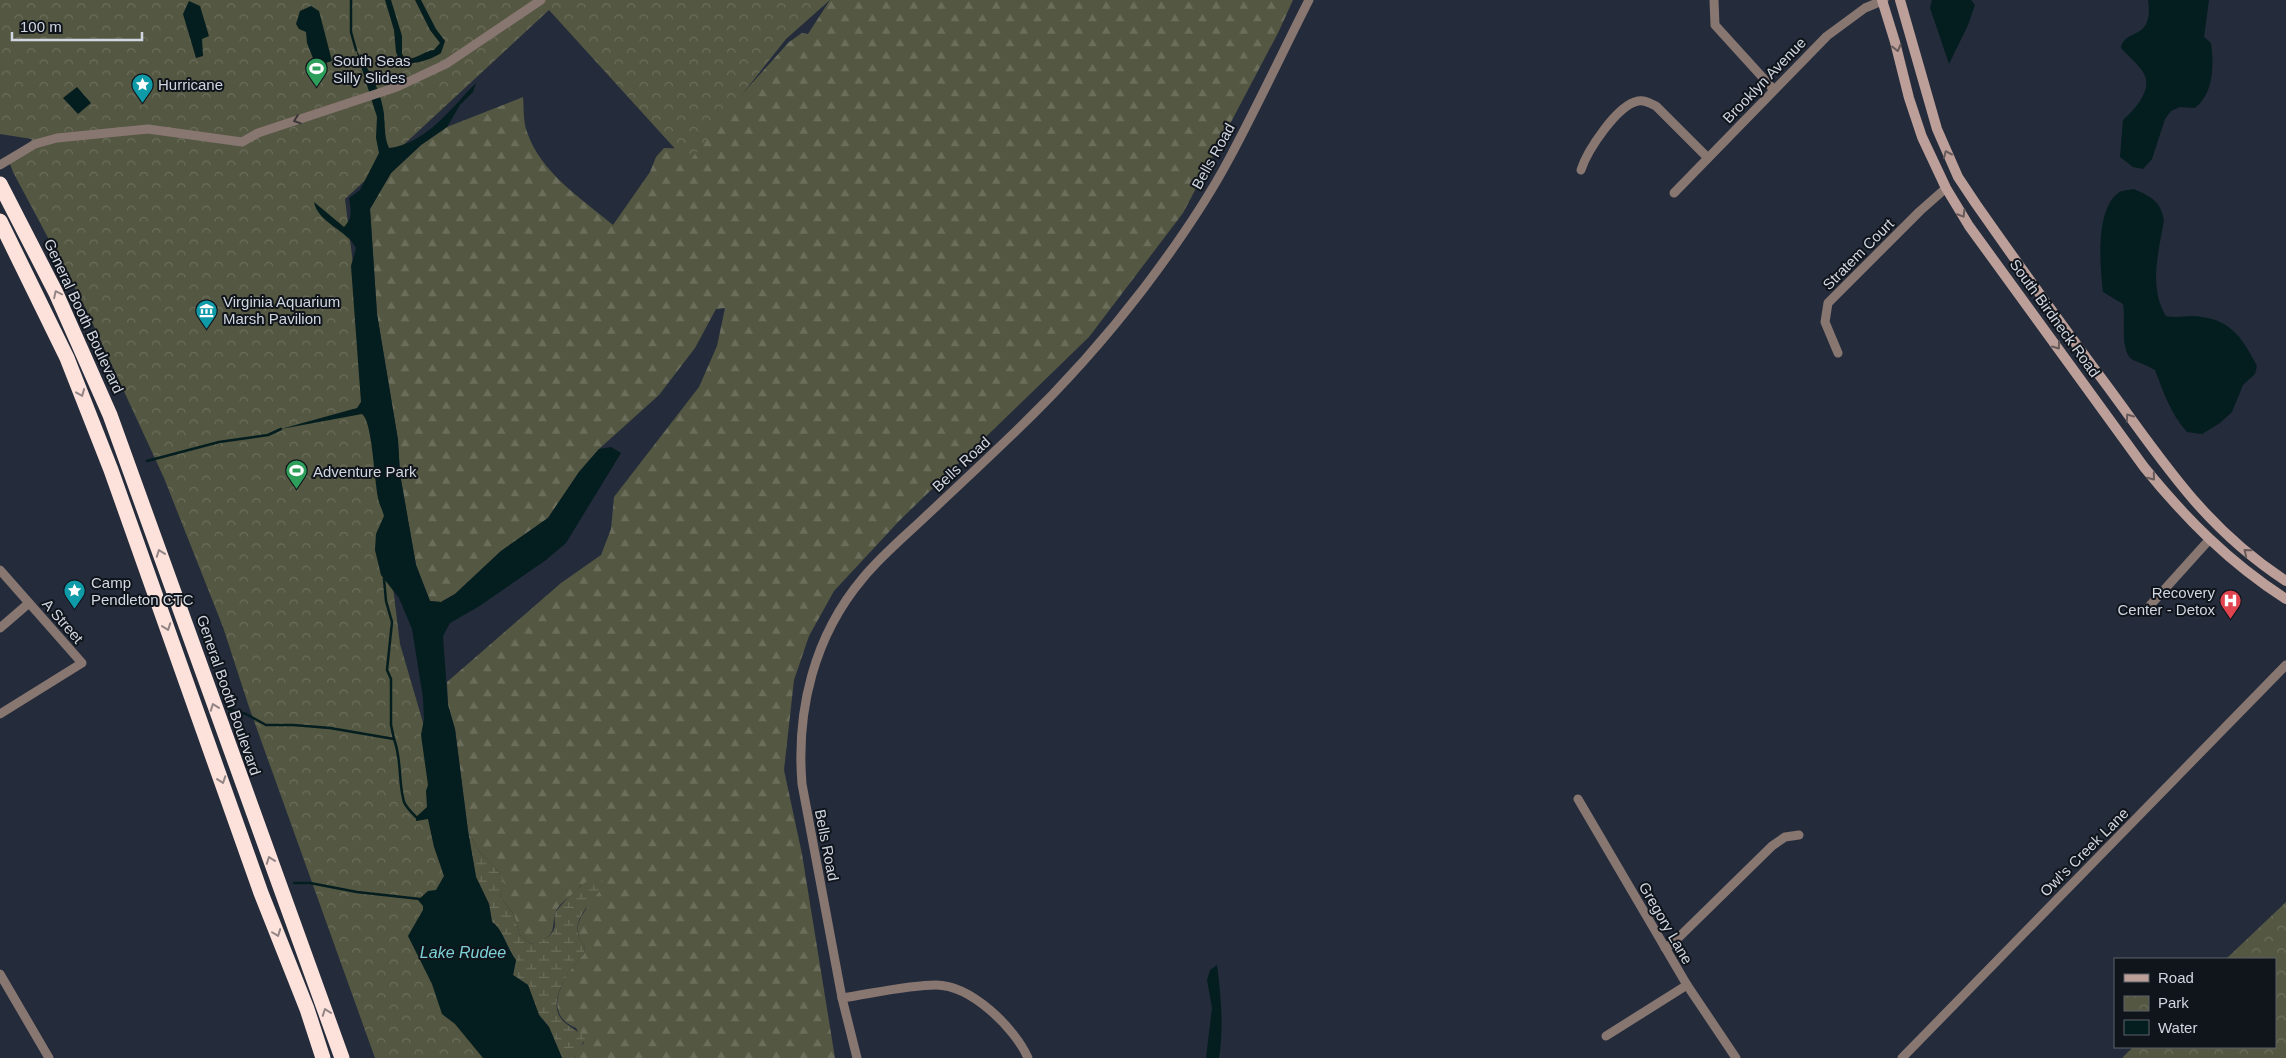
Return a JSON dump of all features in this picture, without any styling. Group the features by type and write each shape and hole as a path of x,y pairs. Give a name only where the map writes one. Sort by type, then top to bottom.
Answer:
{"highway":[{"name":"General Booth Boulevard","path":"0,184 56,293 110,415 342,1058"},
{"path":"0,221 67,358 108,462 261,893 323,1058"}],"main road":[{"name":"South Birdneck Road","path":"1883,0 1909,98 1921,134 1946,188 1969,226 2144,467 2172,502 2209,540 2263,584 2286,599"},
{"name":"South Birdneck Road","path":"1900,0 1937,130 1958,177 2151,449 2183,490 2219,529 2253,558 2286,580"}],"street":[{"path":"0,165 35,144 57,138 148,129 242,142 258,133 397,87 446,64 541,0"},
{"name":"Bells Road","path":"857,1058 842,998 800,766 804,705 810,677 827,634 848,597 878,561 1053,394 1087,357 1145,287 1179,239 1228,161 1309,0"},
{"path":"1714,0 1715,25 1774,90"},
{"name":"Brooklyn Avenue","path":"1674,193 1827,36 1865,8 1883,0"},
{"path":"1581,170 1590,150 1601,135 1622,110 1638,101 1648,101 1656,106 1708,158"},
{"name":"Stratem Court","path":"1838,352 1825,322 1828,303 1920,211 1946,188"},
{"path":"2145,611 2209,540"},
{"name":"A Street","path":"0,570 82,663 0,714"},
{"path":"0,628 29,603"},
{"name":"Owl's Creek Lane","path":"1902,1058 2286,665"},
{"name":"Gregory Lane","path":"1578,799 1687,985 1736,1058"},
{"path":"1665,948 1672,944 1772,846 1785,837 1799,835"},
{"path":"0,974 49,1058"},
{"path":"842,998 938,985 956,990 982,1003 1001,1019 1019,1042 1028,1058"},
{"path":"1606,1036 1687,985"}],"green space":[{"path":"0,0 830,0 786,39 688,163 549,10 345,199 400,644 434,760 533,1058 375,1058 248,704 223,627 164,478 86,309 13,172 9,161 26,150 32,139 0,134"},
{"path":"830,0 1293,0 1278,33 1183,213 1089,337 900,520 834,591 809,636 794,680 784,770 802,854 835,1058 575,1058 577,1049 584,1043 576,1028 565,1021 559,1013 557,1003 563,982 584,954 585,947 581,942 578,932 580,918 587,908 581,885 556,911 553,927 548,937 531,944 520,935 514,915 500,896 503,883 499,872 479,851 468,831 455,729 448,705 447,682 561,583 601,555 611,529 614,497 699,387 717,346 725,308 716,309 695,348 659,395 599,449 579,472 548,518 501,551 455,594 441,602 430,601 416,565 400,474 398,440 377,314 370,209 391,173 421,145 447,127 523,97 526,128 533,147 542,160 575,195 613,225 650,172 656,157 664,148 693,149 789,42 802,33 808,34"},
{"path":"468,831 479,851 499,872 504,883 500,896 514,915 520,935 531,944 549,936 554,930 557,910 574,892 597,875 602,878 603,886 578,922 579,938 585,947 584,954 563,983 557,1001 557,1009 562,1020 585,1037 575,1058 562,1058 549,1027 539,1015 528,985 513,975 516,960 499,929 492,922 489,904 476,877"},
{"path":"2286,902 2286,1058 2122,1058 2132,1048 2276,1048 2276,958 2227,958"}],"water":[{"path":"385,0 391,0 402,36 402,54 405,58 409,59 434,50 440,43 430,30 415,0 421,0 436,29 445,41 441,53 421,62 409,64 400,62 396,52 394,30"},
{"path":"1932,0 1971,0 1975,5 1968,25 1949,64 1930,8"},
{"path":"2148,0 2209,0 2204,37 2211,43 2212,69 2209,87 2201,102 2195,108 2180,107 2171,111 2165,119 2152,159 2143,169 2133,167 2120,157 2123,120 2142,98 2146,85 2146,78 2143,72 2121,48 2128,38 2143,28 2147,22 2149,13"},
{"path":"189,1 200,6 209,36 202,39 203,56 196,58 183,14"},
{"path":"311,6 319,11 332,61 316,66 307,43 306,32 299,29 296,24 300,11"},
{"name":"Lake Rudee","path":"356,50 369,71 379,93 389,148 415,140 426,132 476,83 473,92 460,105 447,127 421,145 391,173 370,209 377,314 398,440 400,474 416,565 430,601 441,602 455,594 501,551 548,518 579,472 599,449 611,447 621,453 566,543 546,560 478,607 450,623 443,636 448,705 455,729 476,877 489,904 492,922 499,929 516,960 513,975 528,985 539,1015 549,1027 562,1058 483,1058 455,1024 442,1014 432,984 408,936 423,910 423,906 418,900 428,891 436,890 444,876 434,847 428,819 416,821 416,817 427,807 426,791 428,785 421,735 424,719 423,698 412,629 399,598 381,575 375,550 376,534 384,516 377,493 369,429 366,419 362,414 281,429 357,408 361,402 351,266 356,248 346,236 321,216 314,202 344,227 350,217 349,198 360,190 379,153 376,138 377,117"},
{"path":"77,87 91,103 78,114 63,98"},
{"path":"2134,189 2154,200 2160,208 2164,220 2156,269 2156,281 2157,293 2166,316 2193,316 2216,320 2239,337 2257,366 2255,374 2243,385 2232,412 2220,423 2202,434 2187,432 2172,410 2155,370 2133,360 2129,356 2124,342 2123,304 2103,292 2100,254 2102,225 2111,201 2118,193"},
{"path":"1217,965 1220,989 1221,1046 1219,1058 1206,1058 1212,1008 1207,980 1210,970"}],"waterway":[{"path":"351,0 351,32 356,50"},
{"path":"147,461 219,442 268,435 281,429"},
{"path":"384,579 386,601 392,622 387,670 391,679 391,725 394,739"},
{"path":"228,709 246,714 266,725 330,728 394,739 404,802 416,817"},
{"path":"294,883 310,883 357,892 420,899"}],"place":[{"name":"South Seas Silly Slides","path":"317,88"},
{"name":"Hurricane","path":"142,103"},
{"name":"Virginia Aquarium Marsh Pavilion","path":"207,329"},
{"name":"Adventure Park","path":"297,490"},
{"name":"Camp Pendleton CTC","path":"75,610"},
{"name":"Recovery Center - Detox","path":"2231,620"}]}
